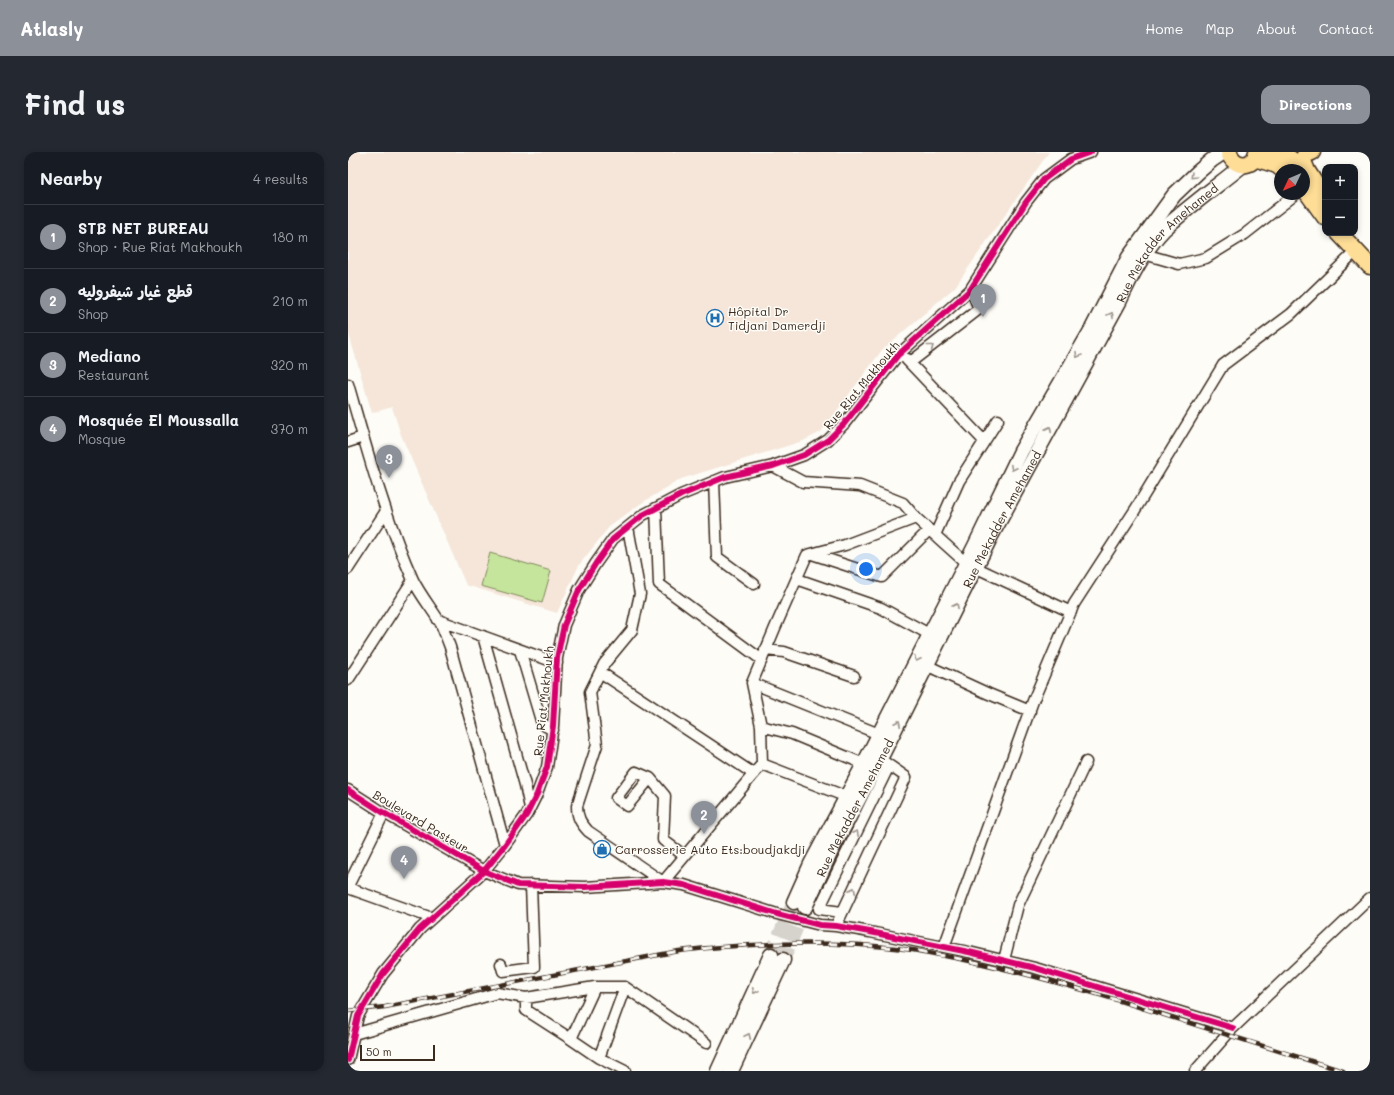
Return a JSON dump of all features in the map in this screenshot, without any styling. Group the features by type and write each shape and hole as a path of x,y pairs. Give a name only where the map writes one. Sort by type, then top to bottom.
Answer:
{"main road":[{"name":"Rue Mekadder Amehamed","path":"1224,152 1198,172 1174,195 1129,257 1092,329 1021,451 970,565 926,665 885,763 799,905 811,864 864,764 929,634 970,565 991,536 1144,254 1164,230 1255,157"},
{"path":"1229,152 1232,160 1236,163 1255,157 1285,155 1297,164"},
{"path":"1304,164 1303,161 1306,155 1312,152"},
{"path":"1255,157 1277,164"},
{"path":"1310,176 1322,194"},
{"path":"1310,196 1322,213"},
{"path":"1341,236 1370,266"},
{"path":"1348,236 1356,251"},
{"path":"718,1071 777,958 731,1071"}],"street":[{"name":"Rue Riat Makhoukh","path":"348,1060 358,1016 384,974 420,929 484,871 506,845 530,808 547,767 553,730 557,663 564,625 579,590 613,539 643,515 681,495 725,477 773,466 804,455 828,440 844,424 902,357 938,319 970,290 1026,202 1044,179 1071,159 1091,152"},
{"path":"1144,254 1179,264 1206,258 1245,234 1288,200"},
{"path":"944,947 1030,711 1074,604 1135,510 1223,365 1291,314 1356,251"},
{"name":"Rue Riat Makhoukh","path":"902,357 912,361 979,309 970,290"},
{"path":"938,319 949,332"},
{"path":"902,357 984,441"},
{"path":"348,384 386,512 413,580 438,620 450,647 506,845"},
{"path":"811,554 882,577 932,532 959,481 998,420"},
{"path":"348,442 363,437"},
{"path":"773,466 803,482 860,486 903,503 916,518 970,565 1071,612"},
{"path":"714,481 717,557 754,584"},
{"path":"656,508 659,584 763,655 784,652 854,676"},
{"path":"348,569 386,512"},
{"path":"663,882 762,764 761,726 752,683 807,555 845,545 916,518"},
{"path":"628,527 640,594 632,630 604,664 590,692 597,745 577,806 579,821 588,831 663,882 684,885 778,914 820,925 836,926 1004,960 1082,981 1233,1028"},
{"path":"797,579 881,608 929,634"},
{"path":"348,680 413,580"},
{"path":"438,620 557,663"},
{"path":"483,636 525,785 530,808"},
{"path":"520,650 542,724 553,730"},
{"path":"926,665 1030,711"},
{"path":"600,672 754,774"},
{"path":"752,683 879,734"},
{"path":"761,726 792,734 864,764"},
{"path":"1004,960 1018,905 1086,762"},
{"path":"836,926 906,777 885,763 819,909 842,912"},
{"path":"762,764 847,797"},
{"path":"650,778 665,796 663,840 685,856"},
{"name":"Boulevard Pasteur","path":"348,790 384,813 484,871 518,885 585,887 663,882"},
{"path":"384,813 348,887 432,918"},
{"path":"501,964 503,971 534,967 531,885"},
{"path":"1195,1071 1233,1028 1370,898"},
{"path":"354,1034 497,994 526,998 595,987 624,987 706,1042"},
{"path":"571,1039 595,987"},
{"path":"599,1058 624,987"},
{"path":"526,998 526,1010 599,1058 625,1071"}],"shaded area":[{"name":"Hôpital Dr Tidjani Damerdji","path":"348,152 1049,152 955,287 882,350 821,432 803,441 681,479 640,504 609,527 579,565 557,613 466,585 401,435 392,407 372,413 348,331"}],"green space":[{"path":"490,553 551,571 542,603 481,586"}],"tunnel":[{"path":"771,955 794,902"},
{"path":"783,960 805,907"}],"railway":[{"path":"348,1011 385,1007 679,951 763,944 848,944 914,950 967,960 1031,976 1117,1000 1343,1071"}],"cycle path":[{"path":"348,1060 358,1016 383,974 420,929 484,871 527,814 537,794 547,767 553,726 557,658 564,625 579,590 613,539 643,515 681,495 725,477 773,466 804,455 828,440 844,424 898,355 970,290 1026,202 1044,179 1071,159 1091,152"},
{"path":"348,790 384,813 484,871 518,885 585,887 663,882 684,885 777,914 820,925 836,926 870,932 969,952 1035,968 1233,1028"}],"place":[{"name":"STB NET BUREAU","path":"983,317"},
{"name":"Hôpital Dr Tidjani Damerdji","path":"715,318"},
{"name":"Mediano","path":"389,478"},
{"name":"قطع غيار شيفروليه","path":"704,834"},
{"name":"Carrosserie Auto Ets:boudjakdji","path":"602,849"},
{"name":"Mosquée El Moussalla","path":"404,879"}]}
